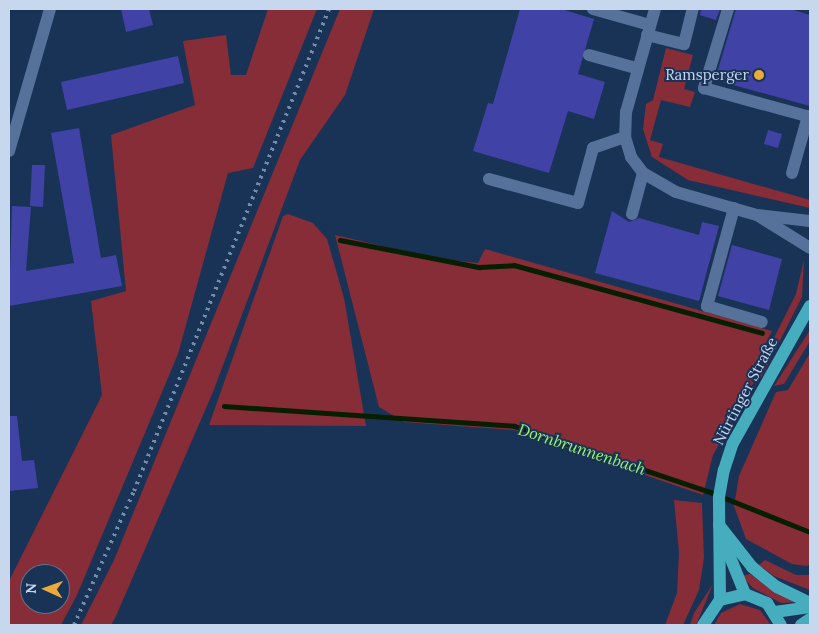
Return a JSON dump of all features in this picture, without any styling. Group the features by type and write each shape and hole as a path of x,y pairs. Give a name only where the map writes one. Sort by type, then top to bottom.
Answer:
{"main road":[{"name":"Nürtinger Straße","path":"720,600 719,525 724,470 733,443 810,306"},
{"name":"Nürtinger Straße","path":"719,525 745,594"},
{"path":"719,525 752,567 777,587 810,602"},
{"path":"703,625 720,600 745,594 775,612 781,625"},
{"path":"775,612 810,607"},
{"path":"801,625 810,619"}],"street":[{"path":"9,150 50,9"},
{"path":"593,9 689,46 693,9"},
{"path":"655,9 636,68 625,137 631,157 643,172 676,192 757,214 810,221"},
{"path":"728,9 704,88 809,116 792,173"},
{"path":"590,55 636,68"},
{"path":"489,179 578,203 593,148 625,137"},
{"path":"632,214 643,172"},
{"path":"734,208 706,306 762,322"},
{"path":"757,214 810,248"}],"shaded area":[{"path":"268,9 317,9 253,168 228,173 178,354 77,595 70,608 70,564 20,564 20,614 67,614 61,625 9,625 9,581 102,395 91,301 126,291 111,135 195,105 183,41 226,35 231,75 246,75"},
{"path":"340,9 374,9 345,95 300,160 213,392 116,616 111,625 81,625 114,560"},
{"path":"666,48 693,55 684,89 695,92 690,107 661,100 650,140 663,144 659,157 810,200 810,208 688,180 652,157 643,129 646,104 653,100"},
{"path":"288,214 313,223 327,239 344,298 366,426 209,425 283,216"},
{"path":"335,235 434,258 478,263 485,249 772,331 753,368 756,378 713,455 703,495 514,430 404,422 379,407"},
{"path":"804,260 802,297 761,378 758,370 796,294"},
{"path":"810,330 810,341 784,384 774,386"},
{"path":"810,353 810,564 807,566 792,564 746,539 734,506 739,476 776,392 788,390"},
{"path":"674,500 702,503 704,558 699,590 683,625 665,625 677,593 679,552"},
{"path":"765,560 796,575 810,575 810,590 774,576 759,565"},
{"path":"750,574 774,591 798,602 781,603 753,588 742,576"},
{"path":"713,584 696,625 690,625 694,613"},
{"path":"740,604 760,610 771,625 714,625 721,613"}],"building":[{"path":"121,9 149,9 153,25 126,32"},
{"path":"520,9 561,9 594,19 578,74 605,82 594,119 568,111 549,173 473,151 488,103 493,104"},
{"path":"701,9 720,9 716,20 700,15"},
{"path":"736,9 790,9 810,15 810,106 715,80"},
{"path":"178,56 184,83 67,110 61,82"},
{"path":"79,128 101,258 116,255 122,286 9,306 12,206 31,207 26,271 74,263 51,133"},
{"path":"768,130 782,134 778,148 764,144"},
{"path":"32,165 45,165 43,207 30,206"},
{"path":"612,211 629,222 639,218 699,235 702,222 719,226 699,301 595,273"},
{"path":"732,245 782,259 769,310 718,296"},
{"path":"9,416 17,416 22,461 34,460 38,488 9,491"}],"waterway":[{"path":"340,240 479,267 514,265 762,333"},
{"name":"Dornbrunnenbach","path":"224,406 514,426 710,492 810,532"}],"railway":[{"path":"74,625 134,491 329,9"}],"place":[{"name":"Ramsperger","path":"759,75"}]}
